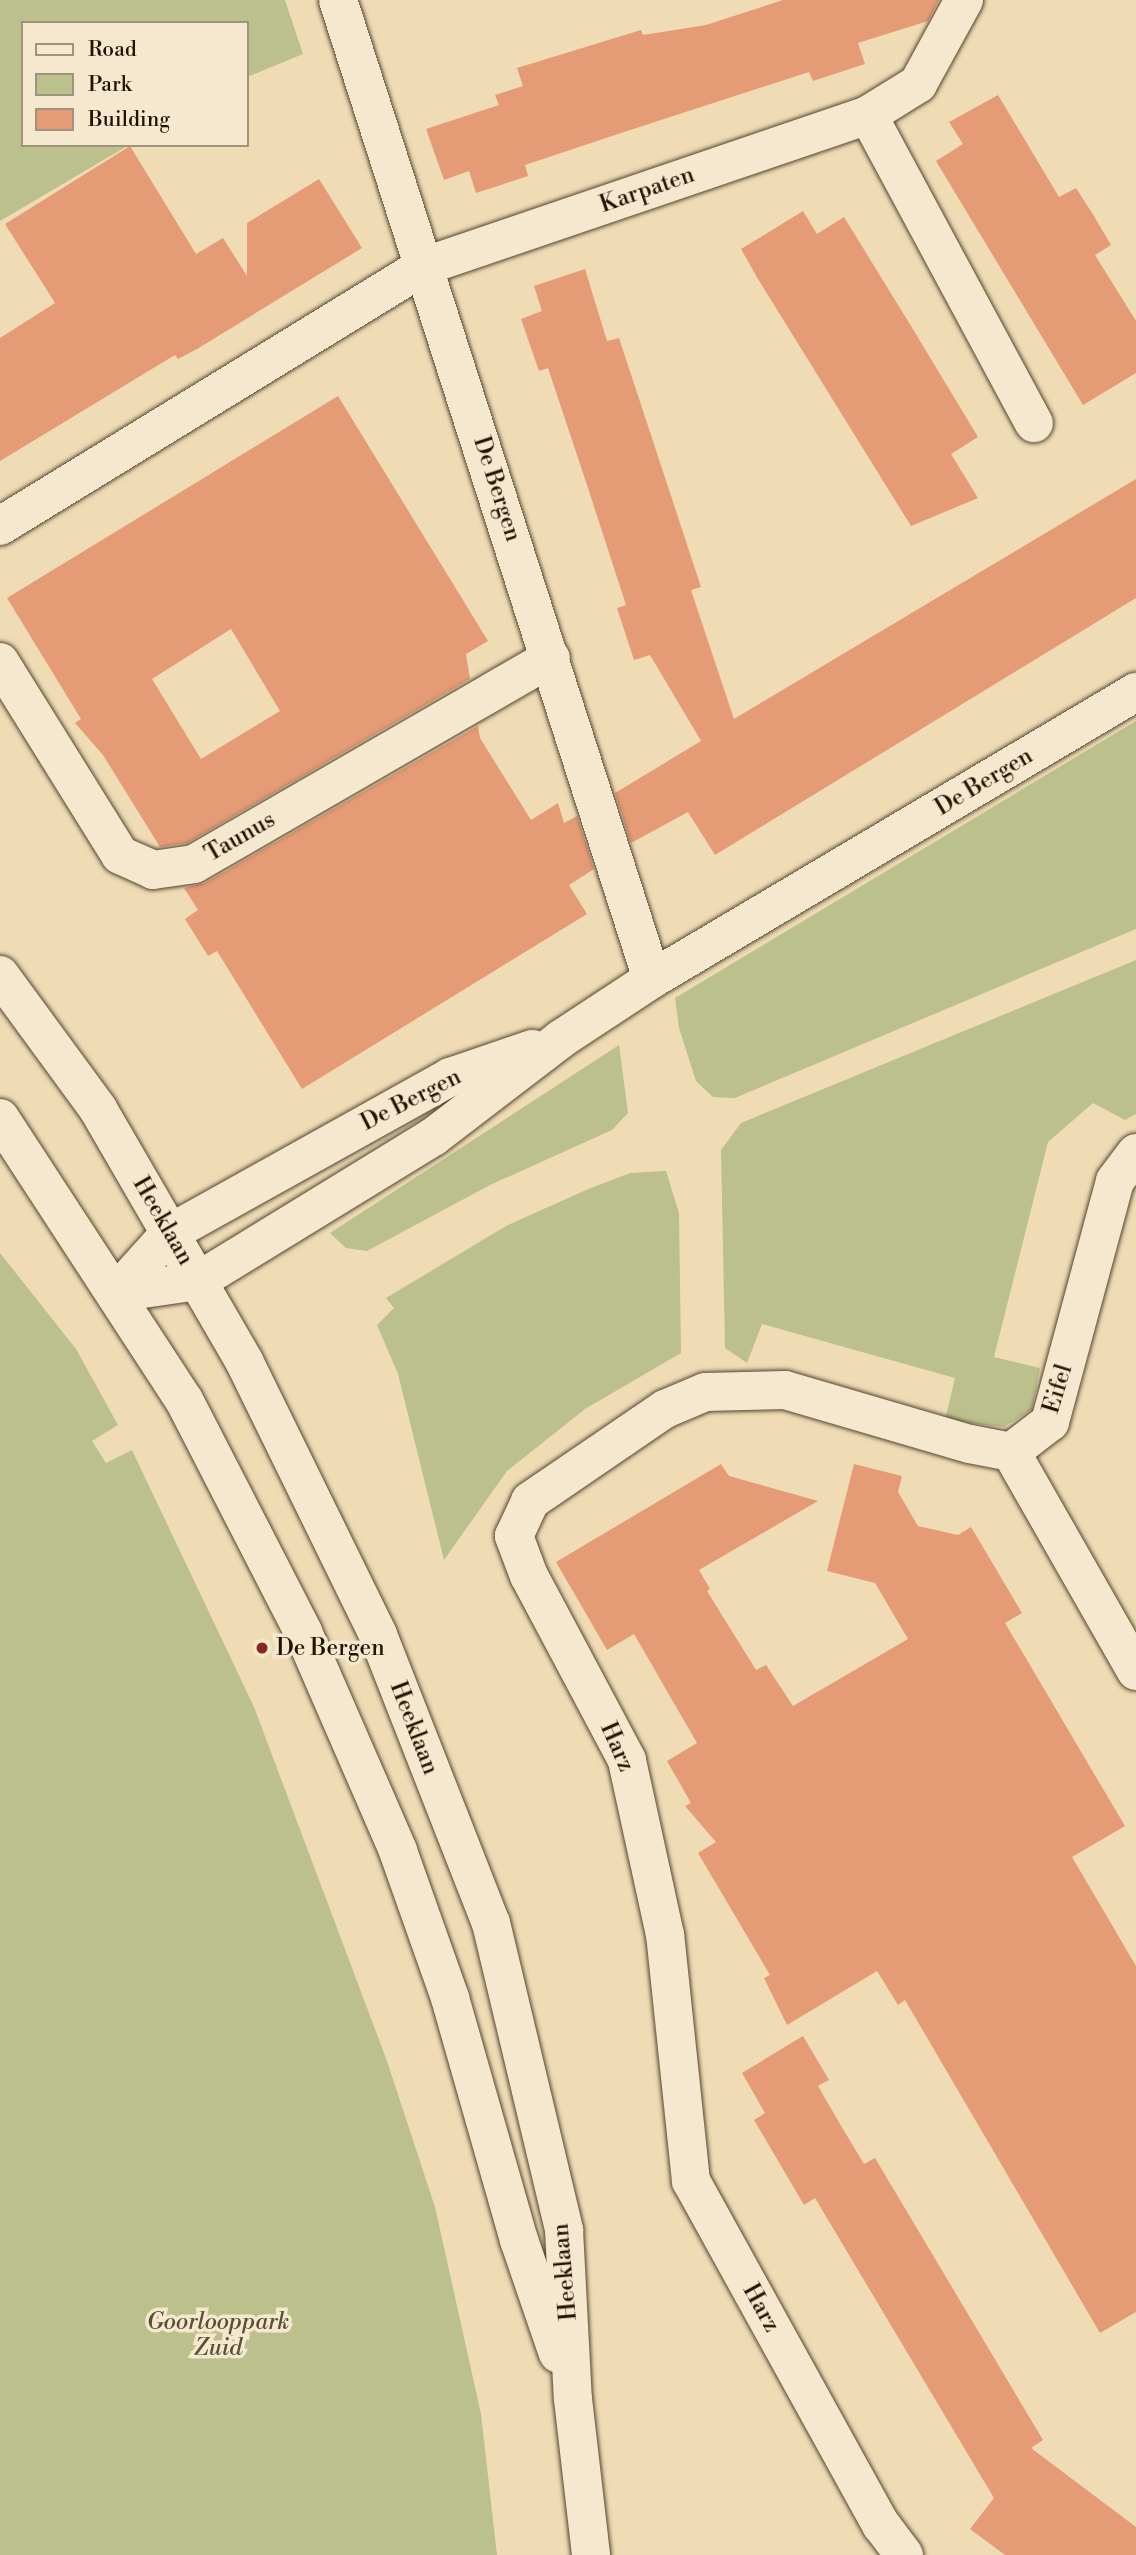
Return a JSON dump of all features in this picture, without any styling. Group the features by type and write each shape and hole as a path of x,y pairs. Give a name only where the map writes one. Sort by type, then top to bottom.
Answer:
{"street":[{"name":"De Bergen","path":"338,0 652,979"},
{"name":"Karpaten","path":"425,266 868,115 918,84 964,0"},
{"path":"868,115 1034,423"},
{"path":"0,526 425,266"},
{"name":"Taunus","path":"0,662 120,855 153,870 194,864 551,658"},
{"name":"De Bergen","path":"116,1293 198,1281 433,1137 561,1039 652,979 1136,692"},
{"name":"Heeklaan","path":"0,975 98,1109 245,1363 378,1635 491,1923 564,2230 573,2399 592,2555"},
{"name":"De Bergen","path":"116,1293 170,1233 450,1077 561,1039"},
{"name":"Heeklaan","path":"0,1118 184,1399 303,1632 398,1851 450,1998 519,2240 573,2399"},
{"name":"Eifel","path":"1011,1452 1050,1422 1115,1181 1136,1153"},
{"name":"Harz","path":"904,2555 872,2540 691,2181 665,1935 627,1760 529,1576 514,1536 530,1501 665,1409 705,1392 785,1390 970,1444 1011,1452"},
{"path":"1011,1452 1136,1671"}],"green space":[{"path":"0,0 285,0 303,54 248,77 248,21 21,21 21,147 126,147 0,221"},
{"path":"1136,721 1136,929 735,1098 713,1097 696,1081 679,1028 675,998"},
{"path":"1136,960 1136,1114 1125,1120 1093,1103 1048,1142 994,1357 1040,1368 1032,1409 1004,1427 945,1420 955,1378 762,1324 747,1363 725,1348 721,1150 741,1123"},
{"path":"619,1045 628,1113 612,1130 490,1185 367,1251 346,1248 330,1233"},
{"path":"666,1171 679,1213 681,1353 585,1409 507,1471 444,1560 398,1374 377,1325 394,1308 386,1298 506,1226 630,1173"},
{"name":"Goorlooppark Zuid","path":"0,1253 76,1349 118,1425 92,1441 106,1463 132,1450 254,1707 387,2061 435,2207 481,2414 497,2555 0,2555"}],"building":[{"path":"783,0 939,0 928,21 858,43 865,64 813,81 809,72 618,134 525,165 528,176 476,193 469,171 444,180 426,129 499,105 495,95 523,86 517,68 641,30 643,35 706,25"},
{"path":"998,95 1059,197 1076,188 1094,216 1111,245 1095,255 1136,321 1136,373 1083,405 936,161 963,144 949,122"},
{"path":"131,147 196,254 223,238 247,276 247,223 319,179 362,248 197,349 178,359 175,355 0,461 0,338 55,303 5,224"},
{"path":"803,211 817,234 844,217 911,326 978,437 951,454 978,498 911,526 758,279 741,249"},
{"path":"585,269 607,341 619,338 701,587 691,590 734,719 1136,479 1136,598 715,855 688,812 631,843 615,793 701,741 650,655 634,660 617,608 626,605 587,485 548,368 539,371 521,319 542,311 534,286"},
{"path":"338,396 488,641 466,654 470,679 187,843 160,847 103,755 75,723 81,719 7,598","holes":["231,629 280,711 201,759 152,679"]},
{"path":"478,726 480,738 531,820 558,803 564,823 577,816 594,869 569,885 587,914 302,1089 217,951 208,956 185,919 198,910 184,888 205,883"},
{"path":"721,1464 729,1476 818,1501 699,1570 710,1589 707,1591 756,1670 766,1665 793,1706 908,1639 875,1583 827,1571 854,1464 902,1476 898,1492 918,1526 958,1535 971,1527 1022,1613 1005,1623 1125,1826 1072,1857 1136,1966 1136,2312 1100,2333 905,2000 898,2005 877,1971 787,2025 764,1978 770,1975 698,1853 716,1842 685,1806 691,1803 667,1761 697,1743 634,1634 607,1650 556,1562"},
{"path":"803,2036 829,2080 818,2086 840,2124 864,2164 875,2158 1043,2440 1031,2448 1136,2527 1136,2555 1005,2555 970,2529 994,2498 815,2198 804,2205 754,2120 765,2113 742,2073"}],"place":[{"name":"De Bergen","path":"262,1648"}]}
